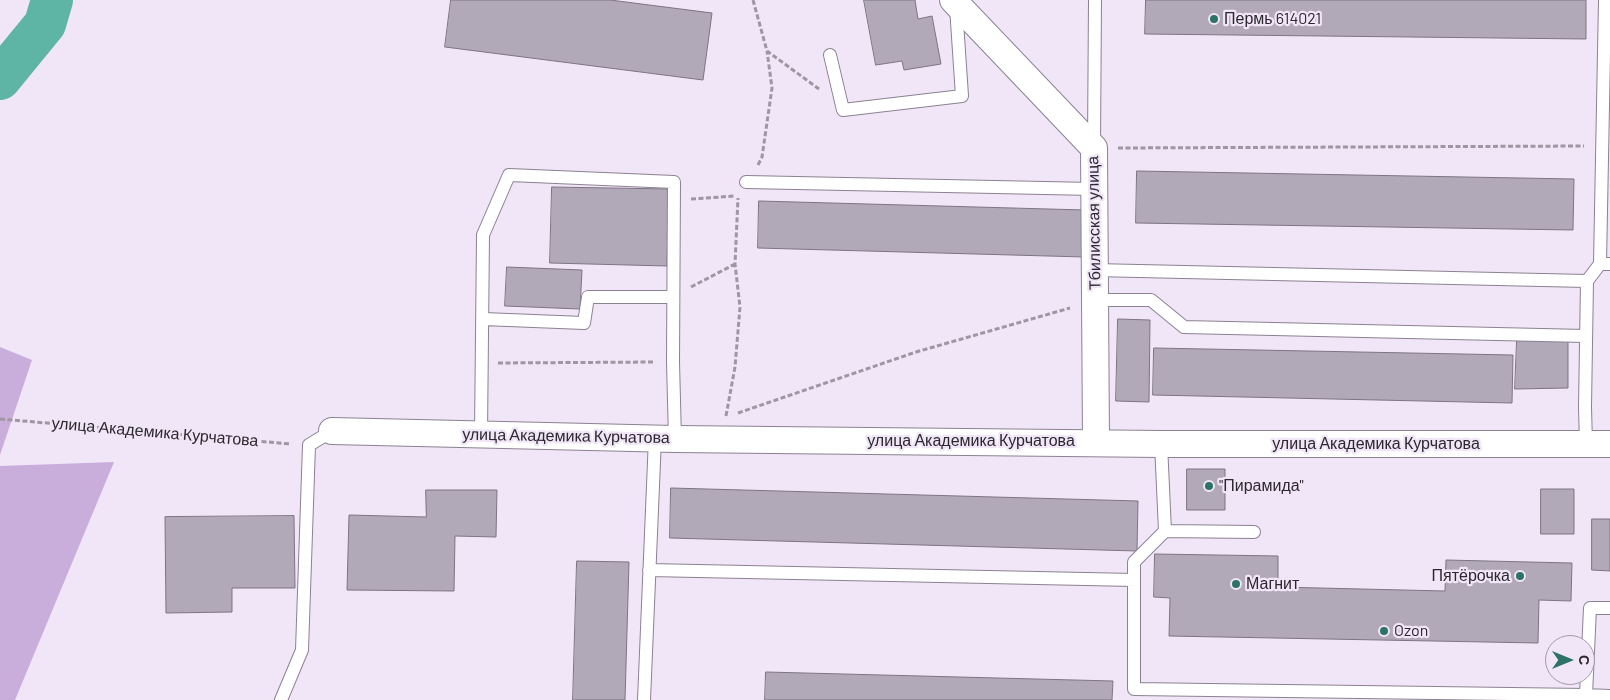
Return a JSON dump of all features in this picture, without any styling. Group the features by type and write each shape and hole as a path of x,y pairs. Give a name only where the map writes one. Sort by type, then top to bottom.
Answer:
{"street":[{"name":"Тбилисская улица","path":"955,2 1094,148 1096,442"},
{"name":"улица Академика Курчатова","path":"332,431 665,438 1161,444 1598,444"}],"lane":[{"path":"1094,148 1095,0"},
{"path":"1094,270 1587,281 1605,264 1602,146 1605,0"},
{"path":"830,55 843,110 962,96 955,2"},
{"path":"481,434 484,235 509,175 674,182 673,362 650,570 644,700"},
{"path":"746,182 1094,190"},
{"path":"1587,281 1586,336 1598,444"},
{"path":"483,319 584,323 588,297 673,297"},
{"path":"1095,300 1151,300 1184,327 1586,336"},
{"path":"281,700 302,650 310,445 332,431"},
{"path":"1161,444 1165,531"},
{"path":"1254,532 1165,531 1134,562 1134,695 1610,696"},
{"path":"650,570 1134,580"},
{"path":"1586,695 1590,608 1610,608"}],"path":[{"path":"746,182 762,158 772,88 767,51 753,0"},
{"path":"767,51 812,82 843,110"},
{"path":"1094,148 1602,146"},
{"path":"673,201 738,196 735,264 740,307 735,367 726,417"},
{"path":"673,297 735,264"},
{"path":"718,420 916,352 1095,300"},
{"path":"482,363 673,362"},
{"name":"улица Академика Курчатова","path":"0,419 310,445"}],"shaded area":[{"path":"0,347 32,360 0,455"},
{"path":"114,462 15,700 0,700 0,466"}],"building":[{"path":"451,0 610,0 712,13 703,80 445,47"},
{"path":"864,0 915,0 918,19 932,16 941,64 904,70 902,61 876,65"},
{"path":"1146,0 1586,0 1586,39 1145,34"},
{"path":"1137,171 1574,179 1573,230 1136,223"},
{"path":"552,187 669,189 667,266 550,263"},
{"path":"759,201 1085,210 1084,257 758,248"},
{"path":"507,267 582,270 580,309 505,306"},
{"path":"1118,319 1150,320 1149,402 1116,401"},
{"path":"1517,340 1568,340 1568,388 1515,389"},
{"path":"1154,348 1513,355 1512,403 1153,395"},
{"path":"1187,469 1225,469 1225,510 1187,510"},
{"path":"671,488 1138,501 1137,551 670,538"},
{"path":"1541,489 1574,489 1574,534 1541,534"},
{"path":"426,490 497,490 496,537 455,536 454,591 347,590 349,515 426,517"},
{"path":"294,516 295,588 232,588 232,612 166,613 165,517"},
{"path":"1592,519 1610,519 1610,571 1592,570"},
{"path":"1155,554 1278,556 1278,587 1445,591 1446,560 1572,563 1571,601 1539,600 1538,643 1169,636 1170,598 1154,597"},
{"path":"577,561 629,562 625,700 573,700"},
{"path":"766,672 1113,681 1112,700 765,700"}],"waterway":[{"path":"0,79 45,24 52,0"}],"place":[{"name":"Пермь 614021","path":"1214,19"},
{"name":"\"Пирамида\"","path":"1209,486"},
{"name":"Пятёрочка","path":"1520,576"},
{"name":"Магнит","path":"1236,584"},
{"name":"Ozon","path":"1384,631"}]}
